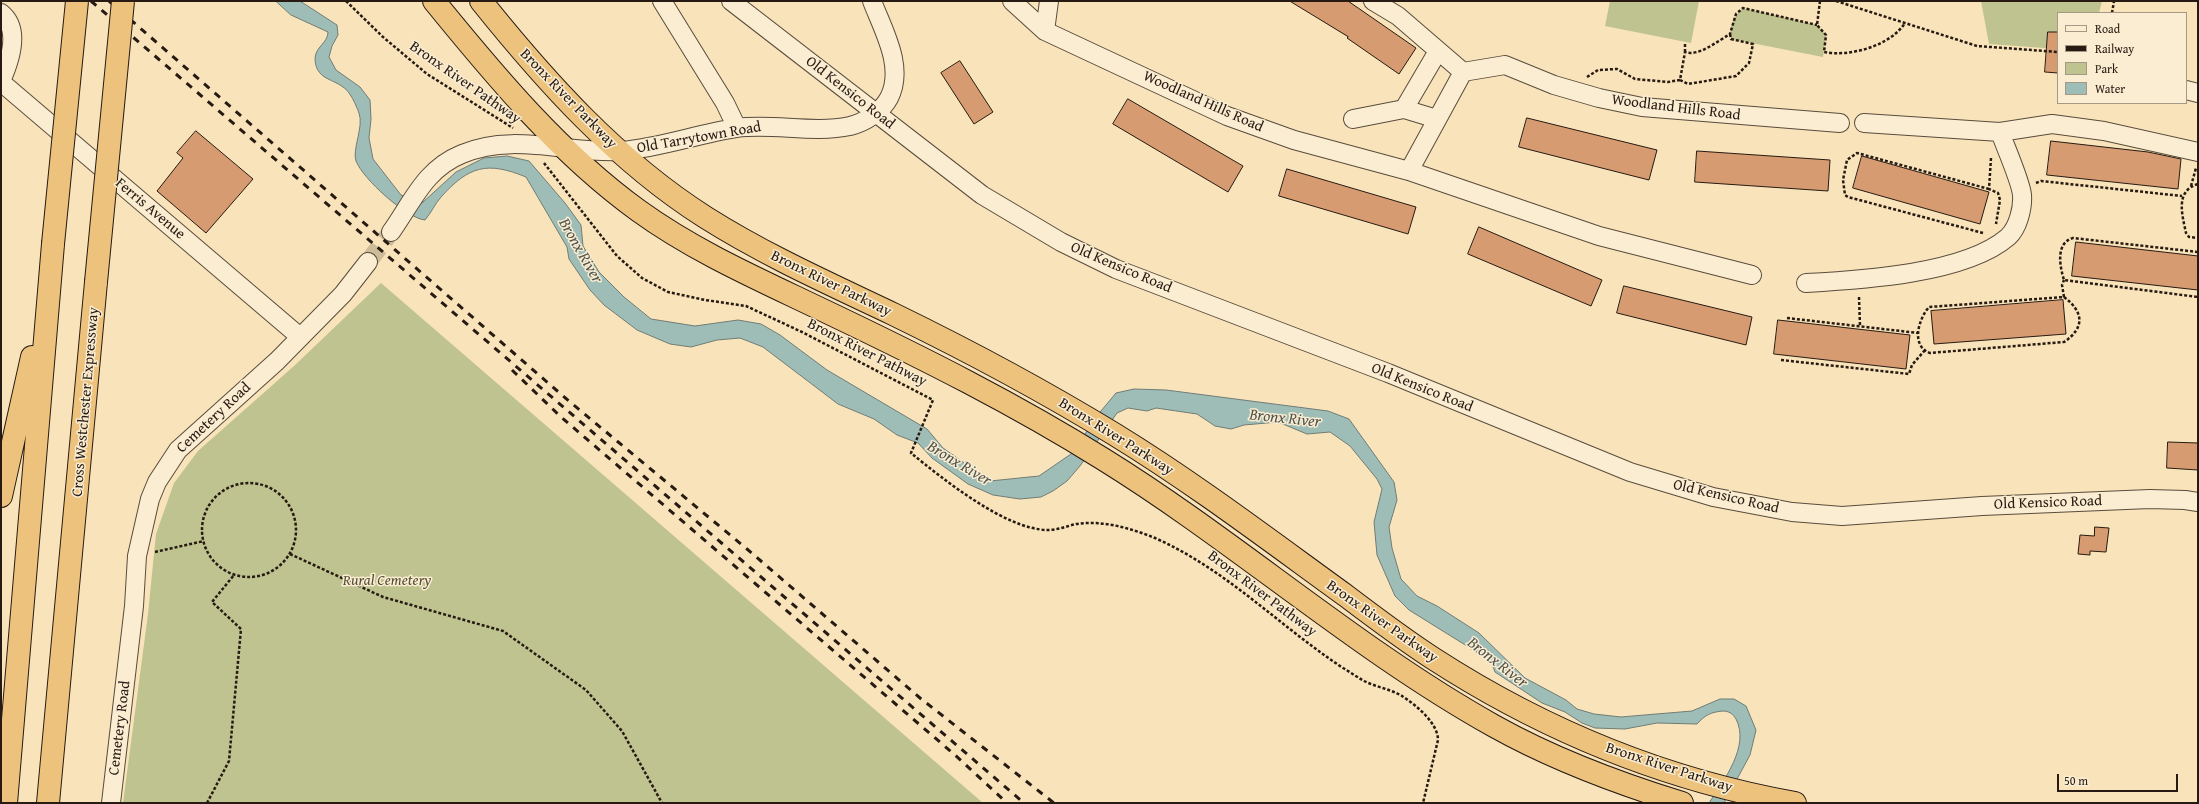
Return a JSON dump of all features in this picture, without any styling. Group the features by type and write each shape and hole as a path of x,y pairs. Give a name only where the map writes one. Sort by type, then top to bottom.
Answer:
{"highway":[{"path":"6,803 51,266 77,1"},
{"name":"Cross Westchester Expressway","path":"48,803 123,1"},
{"name":"Bronx River Parkway","path":"434,1 524,106 566,149 617,195 690,244 941,367 1066,436 1101,457 1206,527 1396,666 1472,713 1550,754 1605,777 1682,803"},
{"name":"Bronx River Parkway","path":"481,1 538,70 580,114 619,151 669,192 730,232 775,257 981,358 1081,414 1220,504 1411,644 1486,690 1538,719 1591,743 1646,764 1756,795 1795,803"},
{"path":"1,496 51,266"}],"street":[{"path":"662,1 726,103 737,128"},
{"name":"Old Kensico Road","path":"731,1 982,195 1061,242 1116,269 1388,373 1630,472 1705,495 1792,512 1842,516 2012,504 2150,499 2198,502"},
{"name":"Old Tarrytown Road","path":"566,149 619,151 652,147 737,128 772,126 809,129 836,127 851,125 877,113 883,108 891,93 895,70 893,57 872,1"},
{"name":"Woodland Hills Road","path":"1012,1 1045,31 1227,116 1294,140 1409,171 1599,236 1752,275"},
{"path":"1045,31 1049,1"},
{"path":"1373,1 1398,16 1462,72 1409,171"},
{"path":"1,13 8,19 12,34 10,61 1,81"},
{"path":"1404,109 1438,51"},
{"name":"Woodland Hills Road","path":"1462,72 1504,65 1554,85 1581,93 1642,107 1840,123"},
{"name":"Ferris Avenue","path":"1,81 299,336"},
{"path":"2187,90 2198,93"},
{"path":"1353,119 1404,109 1437,119"},
{"path":"1864,123 1996,131 2052,124 2110,133 2197,158"},
{"path":"1806,283 1857,280 1939,268 1990,249 2009,236 2018,221 2022,194 1996,131"},
{"path":"396,225 431,173 443,163 464,153 496,145 527,143 566,149"},
{"name":"Cemetery Road","path":"111,803 134,606 137,556 150,499 157,482 178,450 277,361 299,336 343,294 368,262"}],"path":[{"name":"Bronx River Pathway","path":"346,1 383,37 427,74 462,98 510,124 514,129"},
{"path":"1817,25 1820,1"},
{"path":"1836,1 1977,46 2057,52"},
{"path":"2112,12 2114,1"},
{"path":"1581,93 1586,78 1598,70 1617,69 1635,78 1668,82 1680,80 1688,84 1736,76 1749,63 1753,44 1731,39 1730,34 1736,14 1743,8 1817,25 1826,35 1824,52 1833,54 1858,52 1884,40 1900,30 1905,23"},
{"path":"1685,52 1690,54 1703,49 1730,34"},
{"path":"1680,80 1685,52 1685,42"},
{"path":"1989,189 1996,131"},
{"path":"1987,235 1848,197 1846,195 1843,180 1847,160 1857,153 1989,189 1998,193 2000,200 1997,223 1992,229"},
{"path":"2197,158 2196,173 2191,186 2182,196 2186,233 2189,237 2198,238"},
{"name":"Bronx River Pathway","path":"542,159 549,171 617,256 642,278 668,292 705,300 746,306 802,332 933,400 910,453 970,496 1011,521 1048,530 1077,524 1117,525 1156,539 1189,555 1236,585 1342,667 1364,681 1402,696 1428,719 1438,733 1438,740 1423,803"},
{"path":"2020,188 2041,181 2182,196"},
{"path":"2191,186 2198,184"},
{"path":"2064,297 1929,307 1919,321 1918,333 1925,350 1930,353 2064,342 2077,331 2080,320 2074,306 2064,297 2062,286 2064,280 2059,259 2068,239 2073,238 2198,252"},
{"path":"1857,280 1860,326"},
{"path":"2064,280 2198,297"},
{"path":"1787,318 1918,333"},
{"path":"1781,360 1909,374 1912,365 1925,350"},
{"path":"244,483 259,484 273,489 284,498 292,511 296,533 290,554 280,566 266,574 250,577 234,575 220,567 210,555 204,541 203,525 206,514 216,496 230,487 244,483"},
{"path":"137,556 204,541"},
{"path":"290,554 383,597 503,631 586,690 622,731 662,803"},
{"path":"207,803 229,761 241,629 212,602 234,575"}],"green space":[{"path":"1610,1 1699,1 1691,43 1605,26"},
{"path":"1981,1 2102,1 2099,12 2057,12 2057,49 1989,44"},
{"path":"1743,8 1817,25 1826,35 1823,57 1731,39 1731,26 1737,14"},
{"name":"Rural Cemetery","path":"381,283 983,803 123,803 148,614 156,534 174,483 198,451 294,366"}],"water":[{"name":"Bronx River","path":"276,1 300,1 337,25 338,35 332,46 329,57 336,70 360,87 370,100 371,119 369,138 373,159 401,195 422,203 456,172 484,158 507,156 529,161 565,203 581,225 583,246 599,272 624,297 651,319 695,326 738,320 761,324 780,335 827,370 927,429 943,448 990,481 1039,476 1071,454 1101,411 1116,393 1134,389 1166,390 1328,411 1349,419 1394,482 1397,500 1389,527 1392,548 1401,579 1417,596 1437,606 1479,633 1525,678 1566,700 1577,709 1594,714 1621,717 1692,711 1720,699 1734,699 1746,706 1756,730 1750,755 1724,803 1709,803 1722,784 1738,751 1740,740 1739,729 1736,719 1731,713 1723,711 1715,712 1703,718 1697,724 1657,723 1625,729 1595,728 1582,723 1565,712 1542,703 1495,672 1491,661 1409,610 1395,596 1377,555 1374,522 1382,489 1377,479 1350,446 1330,432 1307,434 1278,422 1244,425 1231,429 1215,426 1197,414 1156,408 1147,411 1128,408 1117,413 1080,466 1067,481 1053,491 1041,497 1020,499 993,495 968,484 932,458 918,443 897,435 874,419 838,404 763,347 740,338 717,340 691,347 670,344 637,330 604,305 590,290 569,259 567,247 526,177 500,169 479,169 470,173 451,187 441,197 425,220 417,218 397,205 376,187 360,169 356,161 355,150 360,125 359,113 346,89 321,74 316,66 315,59 317,51 326,39 328,32 291,15"}],"building":[{"path":"1290,1 1348,1 1416,48 1399,74 1347,38 1348,37"},
{"path":"2048,32 2057,32 2057,73 2045,72"},
{"path":"960,61 993,112 974,124 941,73"},
{"path":"1128,99 1243,166 1228,192 1113,124"},
{"path":"1527,118 1657,150 1649,180 1519,147"},
{"path":"196,131 253,179 206,233 157,191 183,158 177,153"},
{"path":"2051,141 2148,152 2181,159 2178,189 2047,175"},
{"path":"1697,151 1830,160 1828,191 1695,182"},
{"path":"1862,156 1989,192 1980,224 1853,188"},
{"path":"1287,169 1416,207 1408,234 1279,196"},
{"path":"1479,227 1602,280 1591,306 1468,254"},
{"path":"2076,242 2198,256 2198,290 2072,276"},
{"path":"1624,286 1752,317 1746,345 1617,313"},
{"path":"2063,300 2066,334 1934,344 1931,311"},
{"path":"1778,320 1910,335 1906,369 1774,354"},
{"path":"2168,442 2198,443 2198,470 2167,468"},
{"path":"2095,527 2109,528 2106,552 2090,551 2090,555 2078,554 2080,535 2094,536"}],"tunnel":[{"path":"368,262 391,232"}],"railway":[{"path":"91,1 1024,803"},
{"path":"109,1 570,402 747,549 920,698 1054,803"},
{"path":"512,370 561,417 955,755 1007,803"}]}
